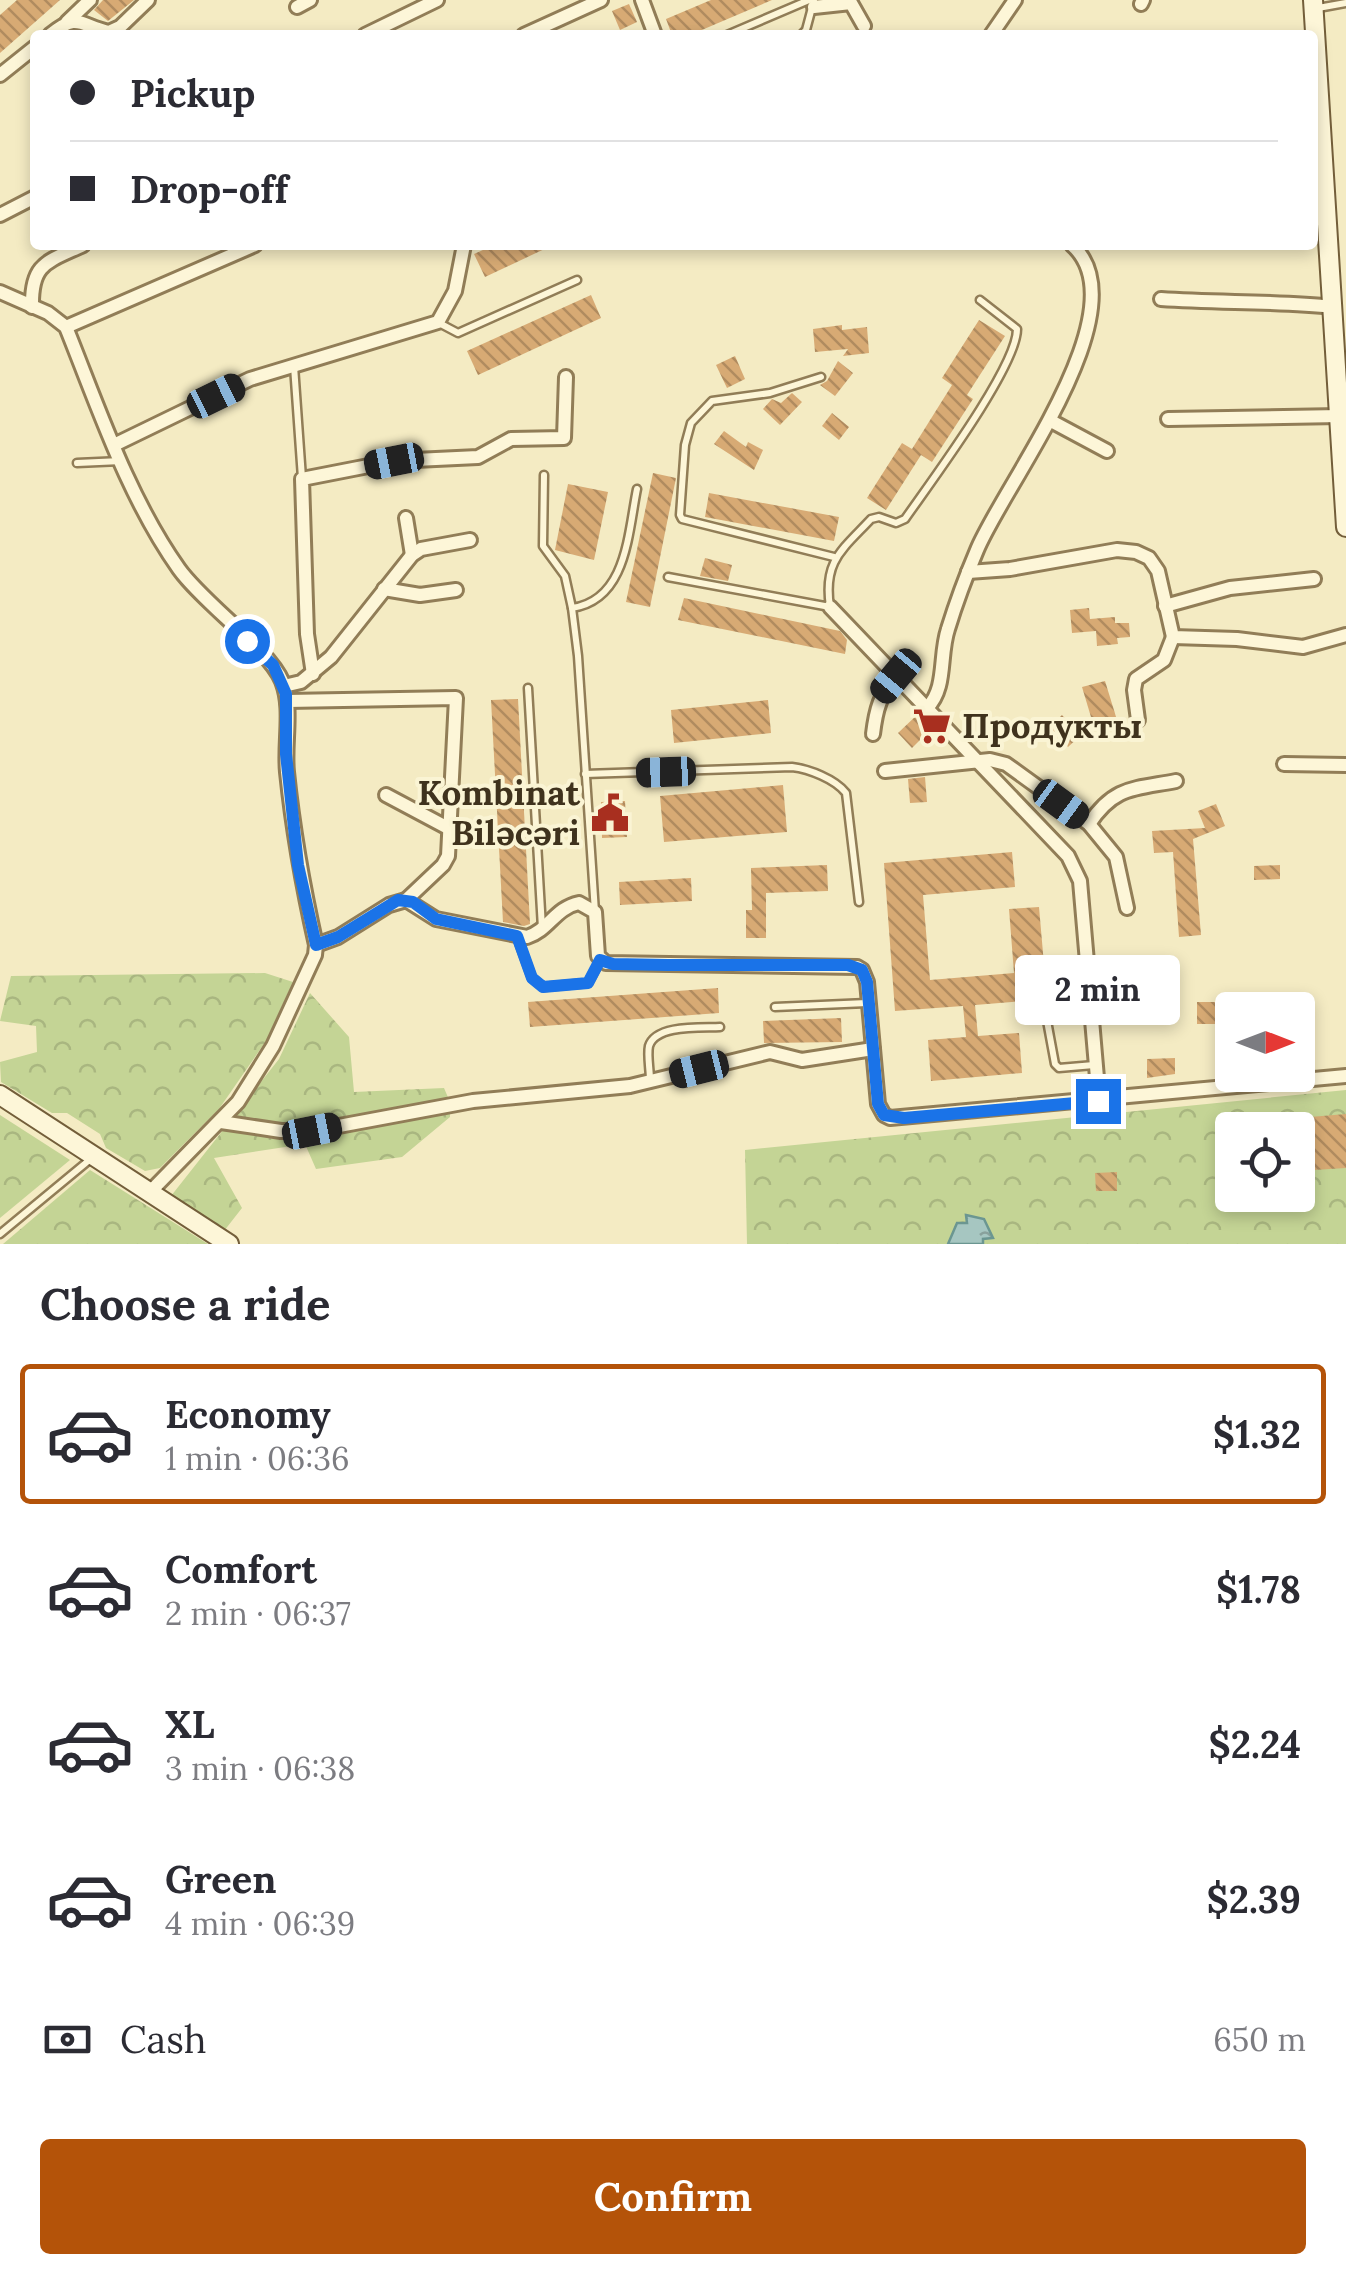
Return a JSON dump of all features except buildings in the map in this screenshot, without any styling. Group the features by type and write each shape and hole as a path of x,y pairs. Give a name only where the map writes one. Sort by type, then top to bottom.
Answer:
{"street":[{"path":"61,30 90,0"},
{"path":"113,30 148,0"},
{"path":"375,30 437,0"},
{"path":"535,30 601,0"},
{"path":"642,0 653,30"},
{"path":"995,30 1016,0"},
{"path":"812,2 852,3 864,26"},
{"path":"1313,4 1314,30"},
{"path":"61,30 88,23 104,30"},
{"path":"0,75 30,51"},
{"path":"1318,143 1333,307 1346,527"},
{"path":"0,215 30,200"},
{"path":"32,307 32,284 37,270 74,250"},
{"path":"66,328 244,250"},
{"path":"114,445 250,379 438,322 455,291 463,250"},
{"path":"928,708 940,690 947,632 968,572 1007,493 1051,421 1089,323 1087,270 1078,250"},
{"path":"0,292 48,314 66,328 135,493 176,564 198,593 273,665 287,701 286,754 298,865 316,945 309,973 273,1046 221,1122 150,1192"},
{"path":"1161,299 1236,305 1279,301 1333,307"},
{"path":"314,674 307,634 302,480 394,461 478,457 511,438 564,438 566,378"},
{"path":"1168,420 1340,416"},
{"path":"1051,421 1107,451"},
{"path":"406,518 412,555"},
{"path":"284,686 314,674 412,555 421,549 470,540"},
{"path":"968,572 1010,569 1117,550 1149,558 1158,571 1173,637 1164,660 1136,679 1138,720"},
{"path":"1165,606 1230,588 1314,578"},
{"path":"384,589 420,595 456,590"},
{"path":"830,608 1076,868 1098,1101"},
{"path":"1173,637 1303,647 1346,635"},
{"path":"873,734 876,708 896,676"},
{"path":"287,701 456,698 446,862 406,900"},
{"path":"884,771 990,760 1006,764 1089,824 1116,856 1127,908"},
{"path":"1284,764 1346,765"},
{"path":"1089,824 1103,803 1122,792 1176,781"},
{"path":"386,795 448,828"},
{"path":"316,945 338,937 398,900 406,900 436,919 526,937 573,904 587,906 594,912 600,960 613,964 857,967 865,975 878,1104 890,1118 1346,1076"},
{"path":"221,1122 281,1131 312,1131 473,1101 630,1086 770,1052 802,1060 872,1049"},
{"path":"0,1095 229,1244"}],"lane":[{"path":"740,30 812,2"},
{"path":"803,30 812,2"},
{"path":"1313,4 1346,4"},
{"path":"438,322 458,333 578,280"},
{"path":"668,577 830,608 827,588 834,558 871,519 879,516 896,523 905,519 989,395 1017,335 1013,323 980,300"},
{"path":"294,366 302,480"},
{"path":"821,377 770,393 712,402 691,423 685,444 680,515 682,519 834,558"},
{"path":"77,464 122,462"},
{"path":"544,475 543,546 565,576 577,643 594,912"},
{"path":"572,608 590,605 609,589 620,572 637,489"},
{"path":"528,688 542,929"},
{"path":"585,774 792,767 840,786 846,793 859,902"},
{"path":"517,936 532,978 543,987 588,983 600,960"},
{"path":"775,1007 868,1002"},
{"path":"1045,1010 1055,1064 1059,1068 1095,1065"},
{"path":"650,1081 649,1046 656,1036 720,1026"},
{"path":"0,1234 94,1156"}],"green space":[{"path":"265,973 293,982 266,1041 219,1109 160,1168 145,1171 106,1148 100,1134 67,1113 52,1113 1,1082 0,1062 37,1052 36,1026 0,1021 11,976"},
{"path":"310,993 349,1037 354,1092 444,1088 450,1102 450,1117 402,1157 316,1169 305,1144 214,1158 242,1208 224,1231 171,1196 279,1059"},
{"path":"1346,1090 1346,1244 747,1244 745,1150"},
{"path":"0,1115 70,1160 0,1218"},
{"path":"90,1170 208,1244 3,1244"}],"water":[{"path":"966,1215 984,1219 993,1238 983,1239 983,1244 948,1244 957,1223 967,1223"}],"place":[{"name":"Продукты","path":"932,726"},
{"name":"Kombinat Biləcəri","path":"610,813"}],"route":[{"path":"247,641 273,665 286,694 286,754 298,865 316,945 338,937 398,900 406,900 436,919 517,936 532,978 543,987 588,983 600,960 613,964 848,965 862,970 867,982 878,1104 884,1115 904,1118 1098,1101"}]}
